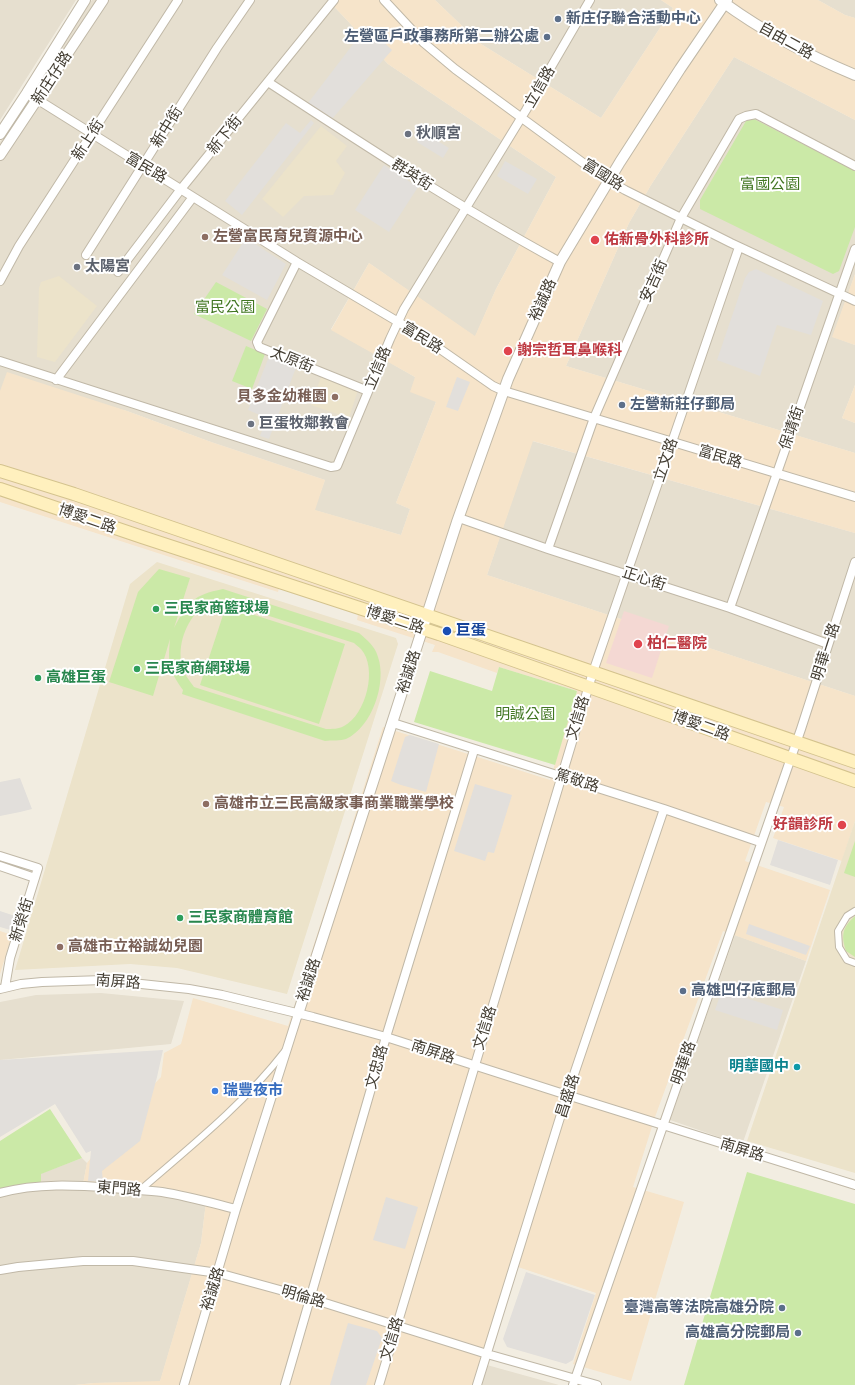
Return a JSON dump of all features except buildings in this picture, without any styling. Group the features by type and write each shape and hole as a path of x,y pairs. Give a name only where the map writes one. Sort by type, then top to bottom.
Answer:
{"main road":[{"name":"博愛二路","path":"0,471 74,494 855,762"},
{"name":"博愛二路","path":"0,489 142,538 423,629 855,781"}],"street":[{"name":"新庄仔路","path":"0,134 27,94 85,0"},
{"name":"新庄仔路","path":"0,155 103,0"},
{"name":"新上街","path":"0,281 19,246 178,0"},
{"name":"新中街","path":"86,254 217,48 250,0"},
{"name":"新下街","path":"118,272 181,189 334,0"},
{"name":"富國路","path":"384,0 424,42 455,69 522,119 609,180 739,247 855,301"},
{"name":"立信路","path":"56,380 331,467 337,466 341,460 368,391 398,323 431,265 522,119 590,0"},
{"name":"自由二路","path":"724,1 771,34 803,52 855,75"},
{"name":"裕誠路","path":"184,1385 236,1210 287,1048 459,518 504,392 560,262 609,180 724,1"},
{"name":"群英街","path":"268,82 400,168 467,209 560,262"},
{"name":"富民路","path":"27,94 297,262 417,333 504,392 855,497"},
{"name":"安吉街","path":"548,549 594,418 681,218 738,120 746,116 756,114 855,166"},
{"path":"0,361 56,380 193,196"},
{"name":"立文路","path":"593,672 739,247"},
{"name":"保靖街","path":"730,608 855,249"},
{"name":"太原街","path":"297,262 257,342 259,347 368,391"},
{"name":"正心街","path":"459,518 548,549 626,573 730,608 828,644"},
{"name":"明華一路","path":"795,742 855,562"},
{"name":"文信路","path":"379,1385 560,776 593,672"},
{"name":"篤敬路","path":"393,723 474,750 664,809 760,842"},
{"name":"明華路","path":"574,1382 795,742"},
{"name":"文忠路","path":"284,1385 386,1037 474,750"},
{"name":"昌盛路","path":"477,1385 567,1096 664,809"},
{"name":"新榮街","path":"0,856 38,868 2,988"},
{"name":"新榮街","path":"0,866 35,878"},
{"path":"855,911 847,916 838,931 839,947 848,960 855,963"},
{"name":"南屏路","path":"2,988 42,982 88,980 115,981 189,989 222,995 386,1037 567,1096 855,1185"},
{"path":"139,1191 212,1128 269,1072 287,1048"},
{"name":"東門路","path":"0,1193 30,1187 84,1186 162,1192 200,1200 236,1210"},
{"name":"明倫路","path":"0,1270 83,1261 133,1261 218,1273 309,1298 574,1382 597,1385"}],"shaded area":[{"path":"0,0 76,0 0,120"},
{"path":"92,0 328,0 388,64 556,177 496,289 475,337 369,263 331,329 415,377 436,402 396,503 410,509 401,535 314,510 325,480 211,442 127,411 99,403 0,391 0,142"},
{"path":"328,0 435,0 481,44 601,118 673,8 661,0 818,0 845,15 855,18 855,120 734,57 651,185 629,223 566,366 855,453 855,533 533,441 487,575 855,696 855,821 842,861 773,838 784,807 766,802 745,861 830,890 806,961 723,931 655,1117 633,1187 684,1202 631,1381 573,1364 596,1293 518,1267 480,1385 75,1385 160,1381 201,1243 206,1202 83,1184 87,1163 123,1117 161,1077 164,1053 181,1044 193,998 288,1026 383,727 550,780 577,691 499,667 497,673 438,652 432,652 435,645 357,620 358,614 279,588 278,592 0,502 0,391 7,372 127,411 211,442 325,480 315,510 401,535 410,509 396,503 436,402 410,392 415,377 331,330 369,263 475,336 496,289 556,177 388,64"},
{"path":"435,0 661,0 673,8 601,118 481,44"},
{"path":"818,0 855,0 855,18 845,15"},
{"path":"367,26 392,50 332,119 308,103"},
{"path":"734,57 855,120 855,274 833,337 855,345 855,385 842,418 855,423 855,453 566,366 629,223 651,185"},
{"path":"311,120 314,123 242,215 225,201 286,123 300,133"},
{"path":"321,126 347,146 336,161 345,173 333,195 304,196 283,217 262,199"},
{"path":"423,132 449,148 443,158 417,142"},
{"path":"505,161 537,179 528,194 497,176"},
{"path":"384,165 418,187 389,232 355,210"},
{"path":"246,238 286,264 267,300 222,275"},
{"path":"756,269 823,301 811,335 777,325 760,376 717,360 745,278 749,272"},
{"path":"855,274 855,345 832,337"},
{"path":"59,276 97,306 55,362 37,357 39,288 41,282"},
{"path":"270,354 297,365 269,439 260,436 267,418 248,410"},
{"name":"貝多金幼稚園","path":"321,377 358,390 349,418 311,405"},
{"path":"457,377 470,382 458,411 446,407"},
{"path":"855,385 855,423 842,418"},
{"path":"532,441 855,533 855,696 487,575"},
{"name":"高雄市立三民高級家事商業職業學校","path":"157,562 396,638 398,644 287,994 177,968 130,964 15,970 130,584"},
{"name":"柏仁醫院","path":"624,611 669,626 652,678 606,663"},
{"path":"410,735 439,744 426,792 391,781 405,737"},
{"path":"20,778 32,809 0,816 0,782"},
{"path":"475,784 512,795 494,853 488,852 485,861 454,851"},
{"path":"855,821 855,1173 747,1141"},
{"path":"778,840 838,860 830,885 770,865"},
{"path":"0,911 18,917 14,931 0,927"},
{"path":"749,924 810,946 806,955 746,934"},
{"path":"0,931 12,935 0,974"},
{"path":"735,935 806,961 742,1145 670,1120"},
{"path":"722,990 783,1010 777,1030 715,1010"},
{"path":"101,993 184,1001 171,1044 0,1060 0,1002 36,995"},
{"path":"163,1050 140,1141 102,1171 103,1182 88,1181 91,1151 86,1153 55,1104 0,1137 0,1060"},
{"path":"82,1158 87,1163 83,1184 206,1202 201,1243 160,1382 94,1383 75,1385 0,1385 0,1189"},
{"path":"386,1197 418,1207 405,1249 373,1240"},
{"path":"526,1272 595,1295 573,1360 566,1364 507,1347 503,1339"},
{"path":"348,1323 377,1331 382,1338 366,1385 330,1385"},
{"path":"487,1365 559,1385 481,1385"}],"green space":[{"name":"富國公園","path":"754,119 855,171 855,227 839,271 833,274 700,209 700,200 746,121"},
{"name":"富民公園","path":"216,282 267,309 251,341 194,314"},
{"path":"246,346 265,354 252,389 232,381"},
{"path":"159,569 190,578 174,628 183,612 192,601 205,594 223,589 359,633 375,650 380,667 379,691 370,715 355,733 346,739 325,741 182,694 183,690 174,676 170,665 170,639 153,696 109,682 138,592","holes":["222,601 354,643 361,649 366,657 369,668 367,690 364,702 352,720 342,727 333,729 326,729 194,687 186,676 181,658 184,634 196,613 204,606"]},
{"path":"226,606 345,644 319,724 200,685"},
{"name":"明誠公園","path":"499,667 577,691 555,765 414,722 430,671 492,691"},
{"path":"855,841 855,877 844,873"},
{"path":"855,916 855,957 846,951 843,936 847,924"},
{"path":"50,1109 82,1158 41,1174 41,1183 0,1189 0,1141"},
{"path":"747,1172 855,1204 855,1385 684,1385"}],"place":[{"name":"新庄仔聯合活動中心","path":"558,19"},
{"name":"左營區戶政事務所第二辦公處","path":"547,37"},
{"name":"秋順宮","path":"408,134"},
{"name":"左營富民育兒資源中心","path":"205,237"},
{"name":"佑新骨外科診所","path":"595,240"},
{"name":"太陽宮","path":"77,267"},
{"name":"謝宗哲耳鼻喉科","path":"508,351"},
{"name":"貝多金幼稚園","path":"335,397"},
{"name":"左營新莊仔郵局","path":"622,405"},
{"name":"巨蛋牧鄰教會","path":"251,424"},
{"name":"三民家商籃球場","path":"156,609"},
{"name":"巨蛋","path":"447,631"},
{"name":"柏仁醫院","path":"638,644"},
{"name":"三民家商網球場","path":"137,669"},
{"name":"高雄巨蛋","path":"38,678"},
{"name":"高雄市立三民高級家事商業職業學校","path":"206,804"},
{"name":"好韻診所","path":"842,825"},
{"name":"三民家商體育館","path":"180,918"},
{"name":"高雄市立裕誠幼兒園","path":"60,947"},
{"name":"高雄凹仔底郵局","path":"683,991"},
{"name":"明華國中","path":"797,1067"},
{"name":"瑞豐夜市","path":"215,1091"},
{"name":"臺灣高等法院高雄分院","path":"782,1308"},
{"name":"高雄高分院郵局","path":"798,1333"}]}
